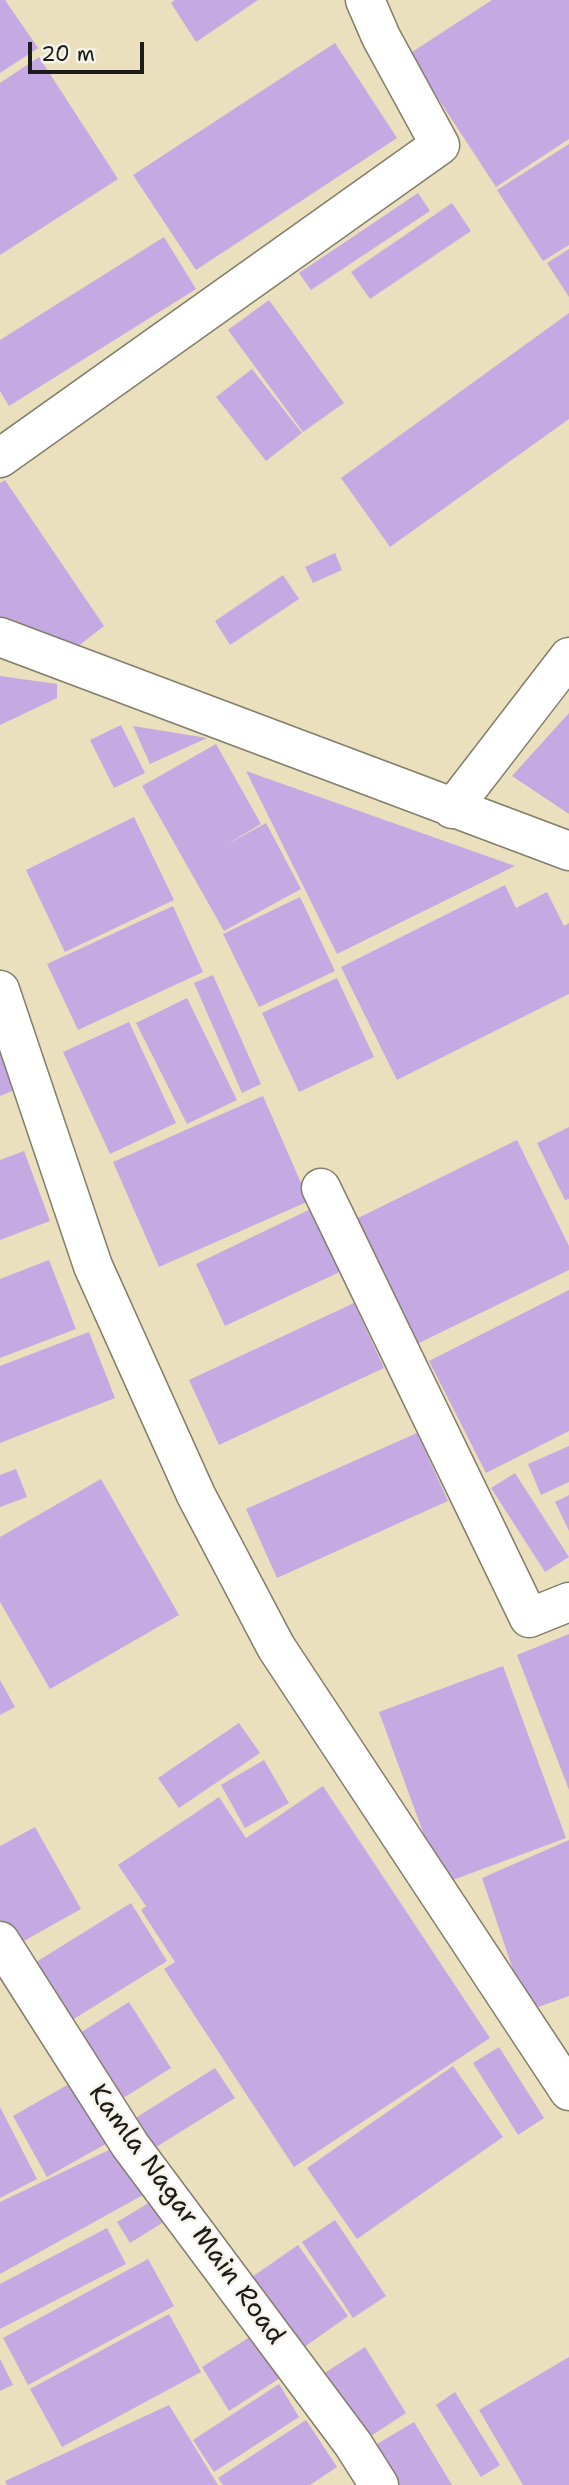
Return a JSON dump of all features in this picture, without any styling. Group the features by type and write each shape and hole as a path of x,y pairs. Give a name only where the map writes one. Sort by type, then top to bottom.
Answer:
{"street":[{"path":"4,448 440,145 381,37 365,0"},
{"path":"0,637 569,851"},
{"path":"452,809 569,657"},
{"path":"0,990 93,1266 196,1495 276,1647 562,2070"},
{"path":"321,1188 528,1618 569,1602"},
{"name":"Kamla Nagar Main Road","path":"0,1941 130,2145 353,2444 379,2485"}],"building":[{"path":"0,0 5,0 38,48 0,73"},
{"path":"175,0 258,0 196,42 171,3"},
{"path":"492,0 569,0 569,139 496,187 409,54"},
{"path":"335,43 397,138 196,270 133,175"},
{"path":"39,57 118,179 0,255 0,83"},
{"path":"569,144 569,245 543,261 497,190"},
{"path":"418,193 430,211 311,290 299,273"},
{"path":"452,203 471,231 370,299 351,272"},
{"path":"164,237 196,289 9,406 0,391 0,340"},
{"path":"569,249 569,297 547,263"},
{"path":"269,300 344,403 303,432 228,330"},
{"path":"569,313 569,419 390,547 341,478"},
{"path":"252,369 302,433 266,461 216,397"},
{"path":"5,480 104,626 77,647 0,621 0,483"},
{"path":"335,553 342,570 313,583 305,567"},
{"path":"283,575 299,599 230,645 215,621"},
{"path":"0,676 57,684 57,698 0,725"},
{"path":"569,713 569,814 512,776"},
{"path":"121,725 145,773 114,788 90,740"},
{"path":"133,726 207,738 150,764"},
{"path":"216,744 261,824 224,846 266,823 301,889 224,931 142,786"},
{"path":"246,771 515,866 337,954"},
{"path":"134,817 174,900 65,952 26,870"},
{"path":"505,885 516,908 547,892 564,926 569,923 569,994 397,1080 341,967"},
{"path":"300,897 335,971 259,1007 223,934"},
{"path":"173,906 203,972 78,1030 47,964"},
{"path":"213,975 261,1084 242,1093 194,983"},
{"path":"337,978 374,1057 299,1092 262,1013"},
{"path":"187,998 237,1100 187,1124 136,1023"},
{"path":"129,1022 176,1123 110,1154 63,1052"},
{"path":"0,1032 22,1087 0,1096"},
{"path":"263,1096 309,1201 159,1267 113,1162"},
{"path":"569,1127 569,1199 565,1200 537,1143"},
{"path":"517,1140 569,1246 569,1270 417,1344 356,1219"},
{"path":"24,1151 50,1221 0,1240 0,1160"},
{"path":"319,1205 348,1268 225,1326 196,1264"},
{"path":"49,1260 76,1329 0,1358 0,1279"},
{"path":"569,1290 569,1431 486,1473 429,1361"},
{"path":"354,1303 384,1368 219,1445 189,1380"},
{"path":"89,1332 115,1398 0,1443 0,1366"},
{"path":"417,1433 448,1501 277,1578 246,1509"},
{"path":"569,1446 569,1482 541,1495 528,1464"},
{"path":"16,1469 27,1497 0,1507 0,1475"},
{"path":"515,1473 569,1557 545,1572 491,1488"},
{"path":"101,1479 179,1615 50,1689 0,1602 0,1537"},
{"path":"569,1495 569,1531 555,1502"},
{"path":"569,1634 569,1790 517,1655"},
{"path":"503,1666 566,1838 442,1884 379,1712"},
{"path":"0,1680 15,1707 0,1715"},
{"path":"239,1723 260,1753 179,1808 158,1778"},
{"path":"264,1760 289,1803 245,1828 221,1785"},
{"path":"323,1786 490,2038 294,2167 164,1969 175,1962 141,1910 146,1906 118,1865 219,1797 246,1838"},
{"path":"35,1827 81,1909 15,1946 0,1919 0,1846"},
{"path":"569,1840 569,1996 527,2011 482,1878"},
{"path":"131,1903 167,1961 69,2022 33,1964"},
{"path":"129,2002 171,2068 114,2104 72,2038"},
{"path":"499,2047 544,2118 518,2135 473,2063"},
{"path":"453,2066 503,2137 357,2239 307,2168"},
{"path":"215,2068 235,2098 153,2149 134,2119"},
{"path":"76,2080 111,2141 47,2177 13,2116"},
{"path":"0,2107 37,2179 0,2198"},
{"path":"113,2148 143,2195 0,2274 0,2202"},
{"path":"157,2198 170,2218 130,2243 117,2222"},
{"path":"335,2220 386,2296 353,2318 302,2242"},
{"path":"107,2228 126,2264 0,2329 0,2284"},
{"path":"298,2245 348,2316 303,2348 252,2277"},
{"path":"148,2259 174,2306 28,2385 3,2338"},
{"path":"169,2314 201,2372 62,2447 30,2389"},
{"path":"253,2335 280,2378 229,2411 202,2367"},
{"path":"365,2347 406,2413 365,2440 323,2374"},
{"path":"569,2357 569,2485 523,2485 479,2410"},
{"path":"0,2359 13,2385 0,2391"},
{"path":"279,2384 299,2417 214,2472 193,2440"},
{"path":"455,2392 500,2465 481,2477 436,2405"},
{"path":"169,2405 218,2485 7,2485 5,2481"},
{"path":"306,2420 337,2467 310,2485 223,2485 218,2478"},
{"path":"414,2422 452,2485 388,2485 367,2450"}]}
